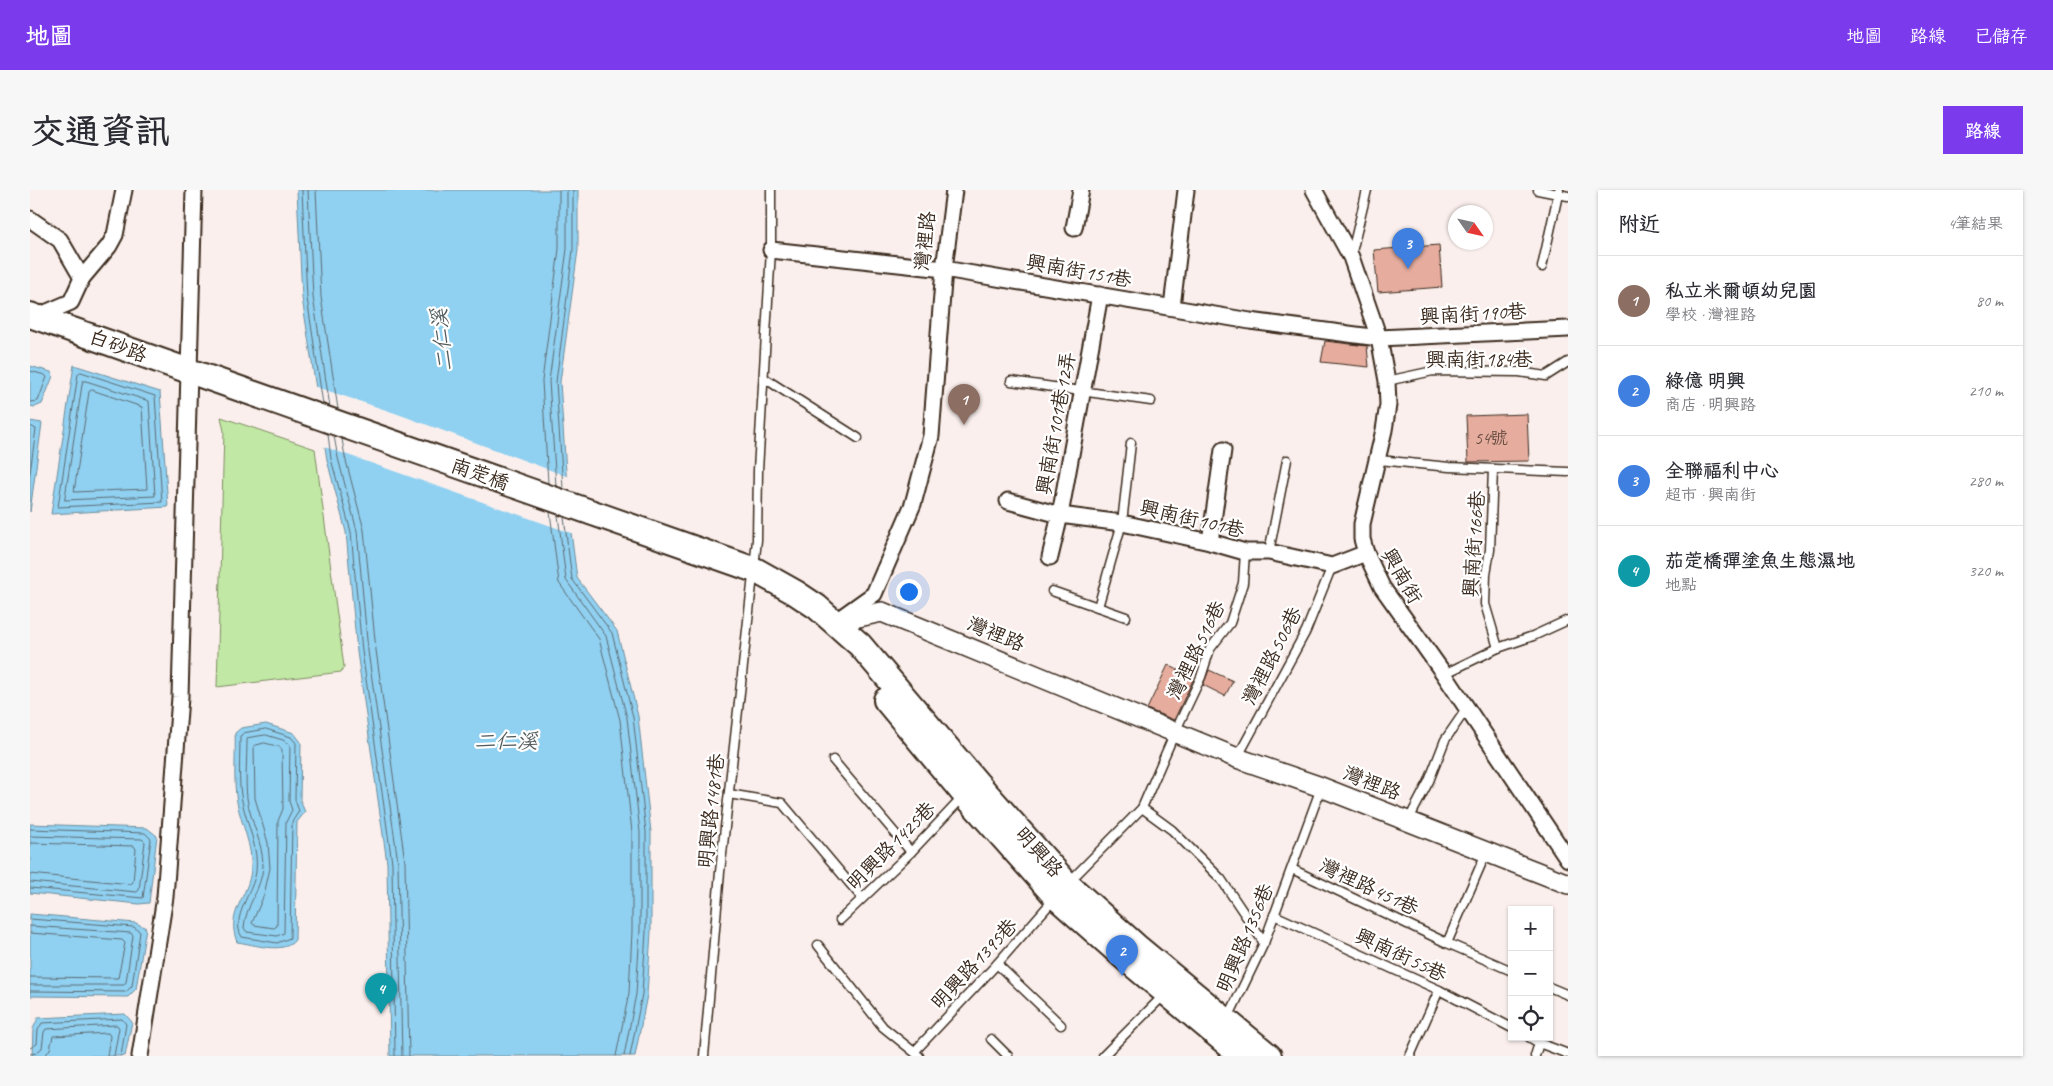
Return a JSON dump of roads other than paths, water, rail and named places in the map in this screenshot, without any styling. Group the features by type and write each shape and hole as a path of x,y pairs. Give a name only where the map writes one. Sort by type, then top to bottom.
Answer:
{"main road":[{"name":"白砂路","path":"32,314 197,374"},
{"name":"南萣橋","path":"197,374 755,570"},
{"name":"明興路","path":"755,570 796,593 836,622 860,645 978,784 1062,891 1136,946 1269,1056"},
{"name":"明興路","path":"836,622 849,657 965,796 1167,993 1242,1056"}],"street":[{"path":"32,314 71,302 82,278 109,246 115,235 124,190"},
{"path":"140,1056 165,897 180,697 197,374 194,190"},
{"name":"灣裡路","path":"836,622 874,594 913,504 931,436 944,269 954,190"},
{"path":"1074,228 1081,190"},
{"path":"1172,307 1186,190"},
{"name":"興南街","path":"1315,190 1351,257 1379,338 1387,381 1388,405 1379,460 1362,524 1362,539 1366,553 1382,587 1444,674 1568,859"},
{"path":"30,219 60,240 82,278"},
{"name":"興南街151巷","path":"771,250 944,269 1250,321 1379,338"},
{"name":"興南街101巷12弄","path":"1050,557 1060,515 1100,295"},
{"name":"興南街190巷","path":"1379,338 1568,329"},
{"path":"1210,542 1223,450"},
{"name":"興南街101巷","path":"1008,501 1060,515 1122,523 1210,542 1245,552 1269,552 1332,566"},
{"path":"1332,566 1366,553"},
{"name":"灣裡路","path":"836,622 882,612 1238,758 1321,787 1568,884"}],"lane":[{"path":"755,570 771,250 771,190"},
{"path":"1351,257 1367,190"},
{"path":"1538,190 1559,192 1568,196"},
{"path":"1542,267 1559,192"},
{"name":"興南街184巷","path":"1387,381 1433,371 1519,372 1546,376 1568,362"},
{"path":"764,378 858,438"},
{"path":"1011,381 1151,401"},
{"path":"1098,607 1122,523 1131,443"},
{"path":"1269,552 1286,460"},
{"name":"興南街166巷","path":"1379,460 1449,467 1568,472"},
{"name":"興南街166巷","path":"1493,469 1490,550 1486,574 1485,604 1498,648"},
{"name":"灣裡路516巷","path":"1142,808 1201,677 1210,649 1230,623 1243,583 1245,552"},
{"name":"灣裡路506巷","path":"1238,758 1306,631 1332,566"},
{"name":"明興路1481巷","path":"704,1056 749,603 755,570"},
{"path":"1052,591 1126,617"},
{"path":"1444,674 1498,648 1533,636 1568,620"},
{"path":"1408,821 1445,740 1467,708"},
{"path":"832,760 910,852"},
{"name":"灣裡路451巷","path":"1321,787 1292,869 1508,969"},
{"path":"729,794 782,803 862,898"},
{"name":"明興路1425巷","path":"840,920 965,796"},
{"path":"1142,808 1172,830 1221,879 1264,942"},
{"name":"明興路1395巷","path":"917,1054 1062,891 1142,808"},
{"path":"1447,942 1487,851"},
{"name":"明興路1356巷","path":"1227,1020 1264,942 1292,869"},
{"name":"興南街55巷","path":"1274,915 1439,990 1508,1026"},
{"path":"818,945 883,1027 917,1054"},
{"path":"997,964 1061,1025"},
{"path":"1553,989 1568,995"},
{"path":"1410,1056 1439,990"},
{"path":"1103,1056 1167,993"},
{"path":"991,1039 1008,1056"},
{"path":"1536,1041 1568,1054"},
{"path":"1535,1056 1540,1043"}],"water":[{"name":"二仁溪","path":"297,190 578,190 578,250 560,382 569,517 577,578 617,631 638,716 651,832 651,932 647,995 635,1056 390,1056 387,863 357,652 346,532 327,460 302,298"},
{"path":"74,365 160,392 168,507 51,514"},
{"path":"30,366 51,372 53,376 42,404 35,407 30,406"},
{"path":"30,421 42,423 30,512"},
{"path":"266,724 294,733 301,742 300,800 305,812 297,822 295,940 284,947 276,948 237,942 234,931 236,913 251,869 249,843 236,794 235,733 241,728"},
{"path":"30,824 147,828 157,836 149,903 139,904 30,893"},
{"path":"30,914 136,923 146,928 136,989 128,997 30,996"},
{"path":"125,1014 132,1022 125,1056 32,1056 33,1029 38,1018"}],"place":[{"name":"全聯福利中心","path":"1408,269"},
{"name":"私立米爾頓幼兒園","path":"964,425"},
{"name":"綠億 明興","path":"1122,976"},
{"name":"茄萣橋彈塗魚生態濕地","path":"381,1014"}]}
